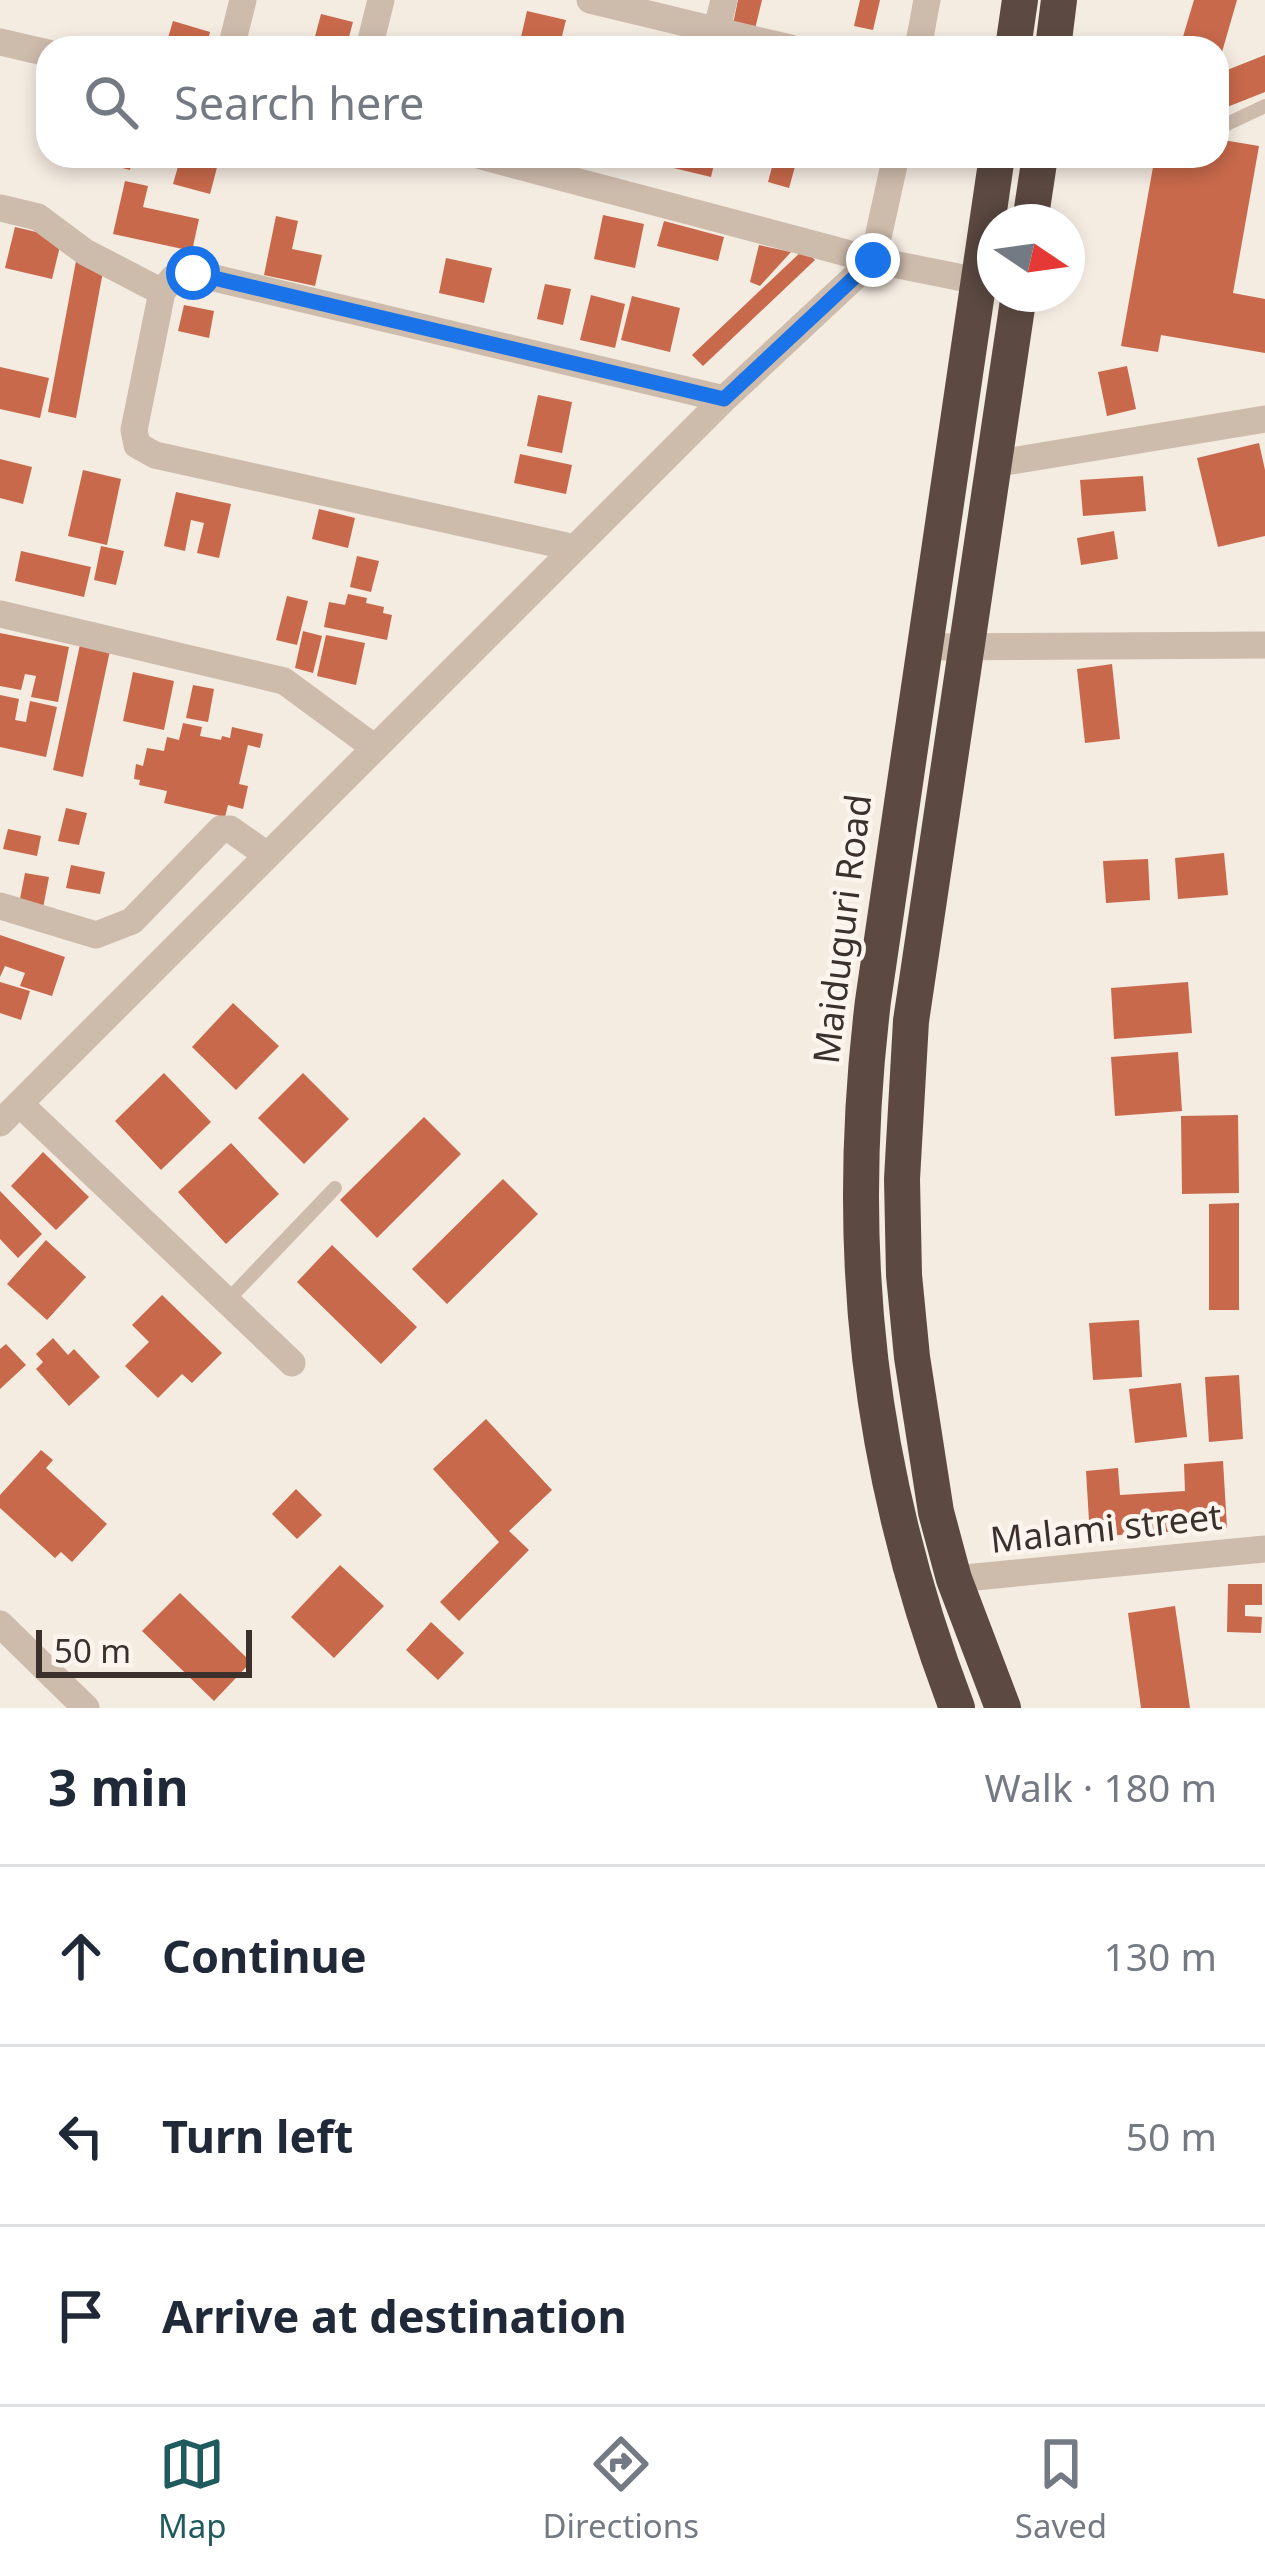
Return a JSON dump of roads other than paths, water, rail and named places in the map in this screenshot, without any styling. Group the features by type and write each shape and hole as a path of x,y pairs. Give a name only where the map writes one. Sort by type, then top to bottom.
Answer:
{"highway":[{"path":"1015,36 1020,0"},
{"path":"1054,36 1059,0"},
{"name":"Maiduguri Road","path":"990,204 995,168"},
{"path":"1033,204 1038,168"},
{"name":"Maiduguri Road","path":"957,1708 908,1565 886,1475 870,1380 862,1281 866,1059 977,288"},
{"path":"1003,1708 954,1579 936,1512 917,1399 904,1275 902,1179 911,1021 1016,312"}],"street":[{"path":"234,36 243,0"},
{"path":"372,36 381,0"},
{"path":"590,0 734,36"},
{"path":"716,32 724,0"},
{"path":"920,36 927,0"},
{"path":"0,42 36,50"},
{"path":"526,168 873,260 977,281"},
{"path":"292,1364 10,1113 724,399 873,260 893,168"},
{"path":"0,208 38,217 85,252 161,292"},
{"path":"575,548 154,455 137,445 134,430 161,292 173,278 193,273 724,399"},
{"path":"993,464 1265,419"},
{"path":"0,614 284,681 374,748"},
{"path":"923,647 1265,645"},
{"path":"0,906 95,934 132,921 221,829 230,829 267,855"},
{"name":"Malami street","path":"954,1579 1265,1549"},
{"path":"0,1624 86,1708"}],"lane":[{"path":"1229,123 1265,106"},
{"path":"226,1301 334,1188"}]}
